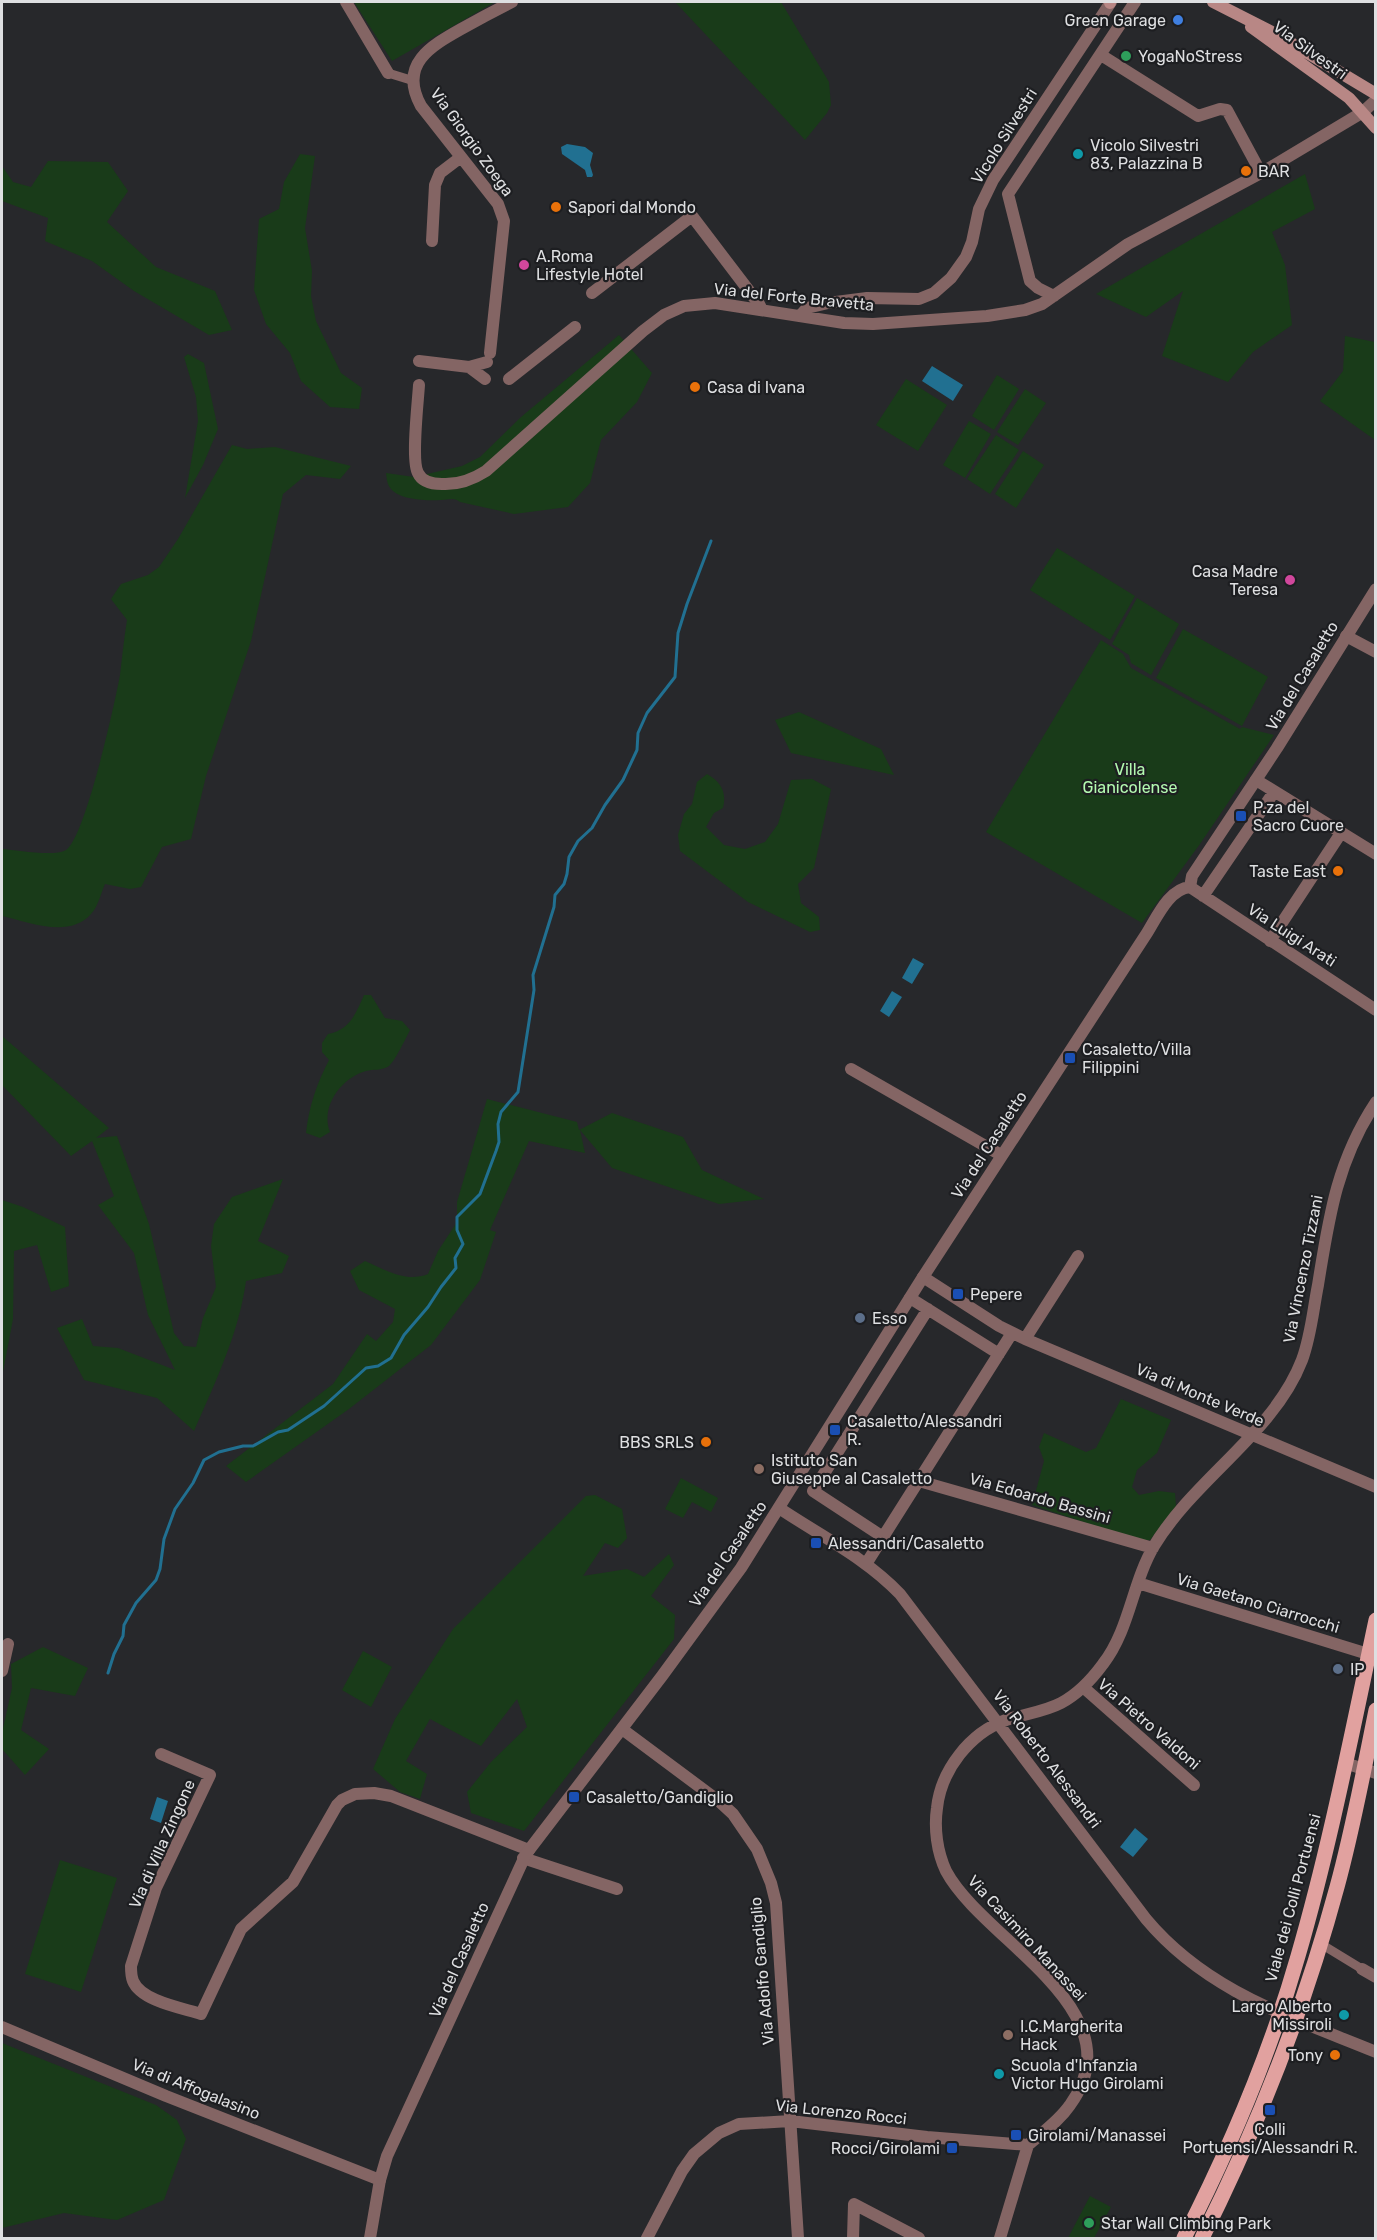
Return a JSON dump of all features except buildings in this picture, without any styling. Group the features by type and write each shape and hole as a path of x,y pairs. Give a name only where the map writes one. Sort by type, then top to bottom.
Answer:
{"main road":[{"name":"Via Silvestri","path":"1213,2 1276,34 1376,94"},
{"name":"Via Silvestri","path":"1236,15 1269,42 1348,98 1376,128"},
{"name":"Viale dei Colli Portuensi","path":"1184,2238 1240,2119 1280,2013 1319,1881 1376,1620"},
{"path":"1202,2238 1248,2141 1283,2057 1321,1944 1370,1770 1376,1710"}],"street":[{"path":"345,2 388,73 414,81"},
{"name":"Via Giorgio Zoega","path":"469,367 489,358 504,221 498,204 421,106 414,81 418,62 432,46 512,2"},
{"name":"Vicolo Silvestri","path":"800,316 807,308 828,303 867,298 923,298 948,281 966,257 972,242 979,209 993,180 1110,2"},
{"name":"Vicolo Silvestri","path":"1054,296 1038,288 1030,280 1008,197 1016,179 1135,2"},
{"path":"1101,55 1198,116 1222,108 1227,110 1261,173"},
{"name":"Via del Forte Bravetta","path":"419,385 416,467 418,475 428,482 448,485 463,483 486,471 643,331 674,310 695,304 714,303 866,324 956,319 1025,310 1042,304 1128,244 1261,173 1363,112 1376,100"},
{"path":"432,241 436,181 440,173 461,157"},
{"path":"592,293 692,216 762,310"},
{"path":"509,379 575,327"},
{"path":"419,362 469,367 485,379"},
{"name":"Via del Casaletto","path":"370,2238 380,2180 394,2140 526,1854 736,1575 1001,1155 1167,902 1181,889 1190,887 1192,876 1256,780 1376,589"},
{"path":"1346,636 1376,651"},
{"path":"1256,780 1376,854"},
{"path":"1203,896 1274,792"},
{"path":"1270,941 1341,833"},
{"name":"Via Luigi Arati","path":"1190,887 1376,1010"},
{"path":"851,1069 1001,1155"},
{"name":"Via Vincenzo Tizzani","path":"1138,1583 1153,1548 1191,1496 1284,1396 1302,1360 1311,1325 1334,1192 1349,1151 1376,1102"},
{"path":"1025,1339 1078,1256"},
{"name":"Via di Monte Verde","path":"923,1277 1012,1333 1376,1487"},
{"path":"910,1298 999,1354"},
{"path":"883,1537 813,1491 928,1309"},
{"path":"867,1564 1012,1333"},
{"name":"Via Edoardo Bassini","path":"919,1481 1153,1548"},
{"name":"Via Roberto Alessandri","path":"778,1508 867,1564 884,1577 900,1594 1161,1937 1186,1959 1226,1987 1280,2013 1376,2052"},
{"name":"Via Gaetano Ciarrocchi","path":"1138,1583 1368,1654"},
{"name":"Via Casimiro Manassei","path":"1028,2145 1062,2114 1080,2091 1087,2064 1082,2028 1076,2013 1060,1994 955,1885 941,1860 936,1827 937,1805 956,1760 973,1740 999,1723 1055,1706 1083,1687 1111,1653 1138,1583"},
{"path":"2,1671 9,1644"},
{"name":"Via Pietro Valdoni","path":"1083,1687 1194,1785"},
{"name":"Via Adolfo Gandiglio","path":"622,1729 728,1808 751,1838 765,1867 776,1903 798,2238"},
{"name":"Via di Villa Zingone","path":"161,1754 210,1775 156,1888 131,1966 132,1979 143,1993 152,1998 201,2014 241,1929 293,1881 337,1805 348,1796 362,1793 391,1796 526,1854"},
{"path":"1345,1763 1370,1770"},
{"path":"526,1854 617,1889"},
{"path":"1321,1944 1376,1977"},
{"name":"Via di Affogalasino","path":"2,2027 166,2096 380,2180"},
{"name":"Via Lorenzo Rocci","path":"647,2238 682,2171 694,2154 726,2129 739,2124 790,2121 1028,2145"},
{"path":"1000,2238 1028,2145"},
{"path":"853,2238 854,2204 920,2238"}],"green space":[{"path":"354,2 495,2 392,61"},
{"path":"675,2 781,2 829,82 831,105 805,140"},
{"path":"300,154 315,156 305,228 312,271 311,296 316,321 341,373 362,388 359,409 330,407 301,381 290,353 266,324 254,290 259,219 279,209 284,182"},
{"path":"48,161 108,162 128,191 107,222 156,267 215,291 232,330 209,335 134,291 92,261 45,241 48,218 2,201 2,166 13,182 31,187"},
{"path":"1305,174 1315,209 1272,232 1285,265 1292,325 1253,352 1228,382 1162,356 1183,291 1146,317 1096,294"},
{"path":"619,335 652,373 637,402 601,440 590,483 568,507 514,514 453,499 409,498 397,494 390,487 386,473 414,477 462,466 480,457 521,417"},
{"path":"1345,336 1375,342 1375,440 1320,401 1343,371"},
{"path":"188,354 204,363 218,429 203,465 185,498 198,421 196,397 184,357"},
{"path":"997,375 1019,389 994,430 972,416"},
{"path":"906,379 947,405 918,451 876,425"},
{"path":"1025,389 1046,403 1018,445 997,432"},
{"path":"969,421 991,434 965,478 943,465"},
{"path":"996,435 1019,450 990,494 967,479"},
{"path":"232,445 247,449 275,447 351,466 340,479 306,475 283,494 251,641 206,776 191,839 162,847 141,887 130,889 105,884 96,908 82,922 72,926 48,927 2,916 2,849 44,853 66,850 74,840 82,822 98,768 120,675 127,620 111,599 121,584 148,575 159,567 178,539"},
{"path":"1023,451 1044,465 1016,508 995,494"},
{"path":"1057,548 1135,596 1110,640 1030,590"},
{"path":"1137,598 1179,624 1151,675 1131,663 1129,655 1112,644"},
{"path":"1183,629 1268,677 1242,726 1156,678"},
{"name":"Villa Gianicolense","path":"1101,640 1123,654 1131,668 1240,729 1242,727 1274,735 1200,844 1142,923 986,832"},
{"path":"799,712 881,749 894,775 791,753 775,720"},
{"path":"707,774 722,788 724,797 723,808 714,813 706,827 724,845 745,849 765,842 778,824 791,780 812,779 831,789 814,868 798,884 801,903 819,917 820,930 810,932 748,902 680,851 678,835 684,814 692,804 697,782"},
{"path":"364,995 371,995 385,1018 402,1021 410,1030 389,1066 366,1071 348,1080 341,1087 330,1104 328,1122 330,1132 320,1138 306,1133 314,1095 329,1060 322,1052 322,1043 328,1034 347,1025"},
{"path":"2,1036 109,1128 96,1138 117,1136 149,1224 174,1333 184,1346 196,1347 203,1318 216,1287 211,1246 214,1224 232,1197 283,1179 258,1241 289,1256 282,1273 246,1281 232,1339 194,1431 157,1398 84,1380 57,1328 82,1319 93,1346 118,1348 175,1370 148,1315 134,1253 98,1205 114,1196 92,1141 71,1156 2,1085"},
{"path":"487,1099 577,1122 579,1130 612,1113 683,1137 702,1170 764,1199 719,1204 612,1168 580,1130 585,1153 529,1141 490,1230 496,1232 480,1280 431,1345 349,1409 246,1482 226,1466 333,1384 367,1334 376,1341 393,1322 395,1309 359,1290 350,1271 365,1261 404,1276 428,1274 438,1251 457,1222 457,1202"},
{"path":"2,1200 23,1207 65,1227 69,1286 51,1292 37,1245 14,1251 13,1319 2,1377"},
{"path":"1121,1399 1171,1420 1157,1453 1137,1470 1132,1487 1139,1495 1159,1491 1175,1493 1176,1506 1150,1540 1141,1541 1032,1505 1044,1461 1039,1447 1044,1433 1086,1452 1096,1448"},
{"path":"681,1478 718,1498 711,1512 692,1502 683,1518 665,1509"},
{"path":"595,1495 622,1509 627,1538 618,1548 605,1543 583,1576 627,1569 644,1577 669,1554 674,1565 651,1596 675,1615 674,1639 524,1831 471,1813 467,1792 491,1762 527,1727 517,1699 481,1746 430,1719 406,1761 427,1774 420,1799 400,1792 373,1769 395,1719 453,1629 586,1496"},
{"path":"43,1647 88,1668 75,1696 31,1688 21,1730 49,1749 25,1775 2,1749 2,1733 12,1688 11,1664"},
{"path":"363,1651 392,1667 371,1707 342,1690"},
{"path":"60,1860 117,1878 81,1992 25,1974"},
{"path":"2,2043 156,2105 177,2120 186,2139 164,2200 117,2220 64,2213 2,2228"},
{"name":"Star Wall Climbing Park","path":"1090,2196 1111,2207 1094,2238 1068,2238"}],"water":[{"path":"567,144 585,147 593,153 590,165 592,177 587,177 585,170 562,154 561,147"},
{"path":"932,366 963,385 953,401 922,381"},
{"path":"913,958 924,964 912,984 902,978"},
{"path":"892,991 902,997 889,1017 880,1011"},
{"path":"157,1797 168,1801 161,1823 150,1819"},
{"path":"1135,1828 1148,1839 1133,1857 1120,1847"}],"waterway":[{"path":"108,1673 123,1636 124,1625 136,1603 156,1580 160,1569 164,1539 175,1509 193,1483 204,1460 219,1452 253,1446 278,1432 288,1430 324,1406 366,1368 378,1366 391,1358 404,1335 456,1268 455,1258 463,1244 457,1230 457,1217 480,1194 499,1142 498,1124 501,1112 518,1092 534,990 533,975 554,907 555,895 564,884 569,857 578,841 592,828 623,780 637,750 638,733 647,713 675,677 678,633 711,541"}],"place":[{"name":"Green Garage","path":"1178,20"},
{"name":"YogaNoStress","path":"1126,56"},
{"name":"Vicolo Silvestri 83, Palazzina B","path":"1078,154"},
{"name":"BAR","path":"1246,171"},
{"name":"Sapori dal Mondo","path":"556,207"},
{"name":"A.Roma Lifestyle Hotel","path":"524,265"},
{"name":"Casa di Ivana","path":"695,387"},
{"name":"Casa Madre Teresa","path":"1290,580"},
{"name":"P.za del Sacro Cuore","path":"1241,816"},
{"name":"Taste East","path":"1338,871"},
{"name":"Casaletto/Villa Filippini","path":"1070,1058"},
{"name":"Pepere","path":"958,1294"},
{"name":"Esso","path":"860,1318"},
{"name":"Casaletto/Alessandri R.","path":"835,1430"},
{"name":"BBS SRLS","path":"706,1442"},
{"name":"Istituto San Giuseppe al Casaletto","path":"759,1469"},
{"name":"Alessandri/Casaletto","path":"816,1543"},
{"name":"IP","path":"1338,1669"},
{"name":"Casaletto/Gandiglio","path":"574,1797"},
{"name":"Largo Alberto Missiroli","path":"1344,2015"},
{"name":"I.C.Margherita Hack","path":"1008,2035"},
{"name":"Tony","path":"1335,2055"},
{"name":"Scuola d'Infanzia Victor Hugo Girolami","path":"999,2074"},
{"name":"Colli Portuensi/Alessandri R.","path":"1270,2110"},
{"name":"Girolami/Manassei","path":"1016,2135"},
{"name":"Rocci/Girolami","path":"952,2148"},
{"name":"Star Wall Climbing Park","path":"1089,2223"}]}
